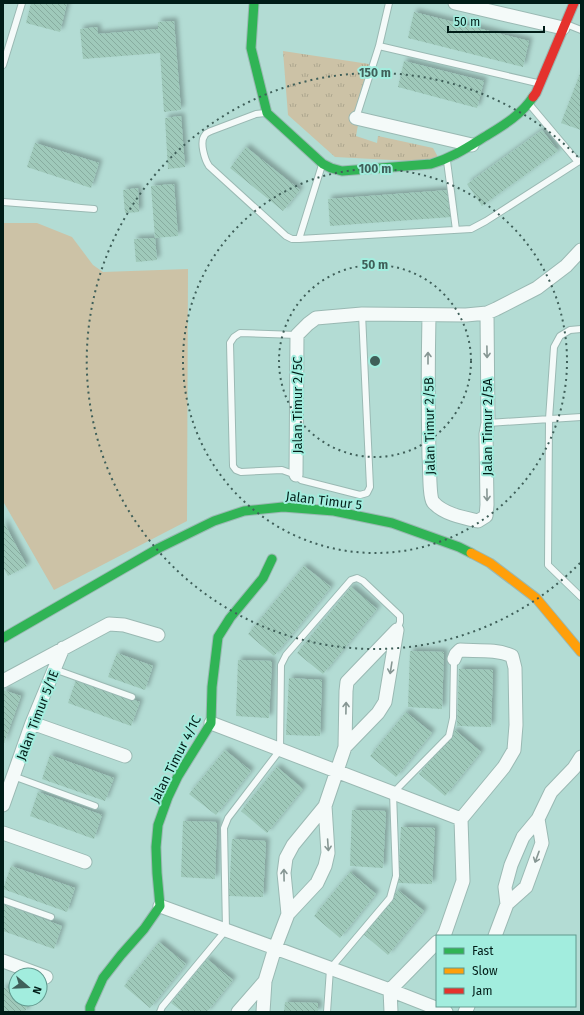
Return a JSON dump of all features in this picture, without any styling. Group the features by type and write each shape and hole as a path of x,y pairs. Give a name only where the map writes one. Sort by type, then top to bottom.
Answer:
{"street":[{"path":"254,3 251,48 266,113 323,164 342,171 431,164 452,157 511,121 529,104 536,92 574,3"},
{"path":"455,3 564,26"},
{"path":"356,118 472,145"},
{"path":"297,335 316,318 362,314 466,315 486,313 537,288 566,266 581,250"},
{"name":"Jalan Timur 2/5A","path":"463,518 478,521 486,516 486,434 488,423 486,313"},
{"name":"Jalan Timur 2/5B","path":"429,315 428,407 430,485 432,501 441,509 463,518"},
{"name":"Jalan Timur 2/5C","path":"296,475 297,335"},
{"name":"Jalan Timur 5","path":"3,638 159,548 214,521 244,511 282,507 334,511 392,523 459,547 490,563 536,598 581,652"},
{"name":"Jalan Timur 4/1C","path":"160,906 156,873 158,825 171,790 211,723 212,687 218,637 230,618 263,578 272,559"},
{"path":"3,681 109,624 124,625 158,635"},
{"path":"345,747 378,713 384,702 397,630"},
{"path":"263,1012 265,981 275,948 288,914 316,883 325,866 328,852 325,806 345,747 347,682 397,630"},
{"name":"Jalan Timur 5/1E","path":"3,805 32,723 63,648"},
{"path":"444,935 463,881 461,820 504,767 514,750 516,725 515,668 512,656 505,653 460,650 454,659"},
{"path":"32,723 125,756"},
{"path":"211,723 461,820"},
{"path":"508,904 505,887 511,865 523,837 538,819 551,792 579,763"},
{"path":"288,914 284,873 286,858 293,845 325,806"},
{"path":"495,935 508,904 526,887 540,851 542,843 538,819"},
{"path":"3,833 85,862"},
{"path":"90,1012 90,1007 103,978 144,929 160,906 446,1012"},
{"path":"391,1012 390,990 436,943"},
{"path":"3,962 17,967"},
{"path":"238,1012 265,981"}],"lane":[{"path":"3,65 22,3"},
{"path":"356,118 379,46 389,3"},
{"path":"564,26 581,30"},
{"path":"379,46 540,84"},
{"path":"266,113 256,114 211,131 205,135 203,140 204,156 209,166 286,236 299,240 470,229 477,226 579,161 529,104"},
{"path":"447,159 456,230"},
{"path":"299,240 323,164"},
{"path":"3,202 94,209"},
{"path":"297,335 240,333 234,337 230,343 233,466 236,470 241,472 282,470 296,475 301,480 360,495 367,493 370,487 362,314"},
{"path":"581,329 570,330 560,336 554,347 549,419 548,565 581,597"},
{"path":"488,423 581,417"},
{"path":"160,1012 162,1007 226,930 224,828 228,818 280,750 281,665 286,655 350,580 357,578 364,581 400,616 400,622 397,630"},
{"path":"327,1012 330,968 390,898 396,876 393,794 449,736 453,718 454,659"},
{"path":"54,670 132,696"},
{"path":"13,776 95,806"},
{"path":"3,900 51,917"}],"green space":[{"path":"283,51 369,64 356,136 377,143 378,136 433,148 438,157 429,162 335,157 288,115"},
{"path":"3,223 37,223 72,237 93,265 103,272 188,269 187,521 54,590 3,503"}],"building":[{"path":"31,3 67,3 60,32 26,23"},
{"path":"414,12 529,41 523,67 408,38"},
{"path":"174,21 181,110 164,112 160,53 83,59 80,29 97,27 98,34 158,29 158,22"},
{"path":"404,61 484,81 477,108 398,87"},
{"path":"581,71 581,130 561,123"},
{"path":"181,116 185,167 168,169 165,118"},
{"path":"542,130 558,151 482,206 467,184"},
{"path":"35,143 99,163 91,188 27,167"},
{"path":"246,147 300,190 283,211 230,168"},
{"path":"174,184 178,236 155,238 151,186"},
{"path":"138,188 139,212 125,213 123,190"},
{"path":"449,190 451,217 330,226 328,199"},
{"path":"155,238 157,260 136,262 134,239"},
{"path":"3,521 27,566 8,576 3,567"},
{"path":"304,566 331,587 274,656 248,634"},
{"path":"351,587 377,609 323,674 297,653"},
{"path":"410,651 444,652 442,709 408,707"},
{"path":"117,653 153,666 145,690 108,677"},
{"path":"238,660 272,661 269,718 236,716"},
{"path":"459,669 493,670 491,727 457,726"},
{"path":"289,678 322,680 320,736 286,735"},
{"path":"76,680 140,702 131,726 68,703"},
{"path":"3,690 21,696 3,746"},
{"path":"406,712 432,733 396,777 370,756"},
{"path":"455,730 481,752 445,796 419,774"},
{"path":"225,750 251,771 216,815 189,794"},
{"path":"50,755 114,778 105,801 42,779"},
{"path":"277,767 303,789 267,833 241,811"},
{"path":"38,792 102,815 94,839 30,816"},
{"path":"352,810 386,811 383,868 350,866"},
{"path":"183,821 217,822 215,879 181,877"},
{"path":"401,827 435,828 432,884 398,883"},
{"path":"232,839 266,841 263,897 229,896"},
{"path":"11,866 75,888 67,912 3,889"},
{"path":"350,872 376,894 340,938 314,916"},
{"path":"398,890 424,911 388,955 362,933"},
{"path":"3,904 62,926 54,949 3,931"},
{"path":"159,942 186,964 150,1008 124,986"},
{"path":"207,959 233,980 207,1012 183,1012 171,1003"},
{"path":"3,987 8,989 8,1007 27,1007 25,1012 3,1012"},
{"path":"285,1002 318,1003 318,1012 284,1012"}],"traffic: fast":[{"path":"254,3 251,48 267,113 323,164 331,168 342,171 431,164 439,162 460,152 506,124 518,114 533,97"},
{"path":"3,638 159,548 214,521 244,511 283,507 334,511 392,523 459,547 471,553"},
{"path":"90,1012 90,1007 103,978 144,929 160,906 156,847 158,825 168,797 178,776 211,723 212,687 218,637 230,618 263,578 272,559"}],"traffic: slow":[{"path":"471,553 490,563 536,598 581,652"}],"traffic: jam":[{"path":"533,97 574,3"}]}
